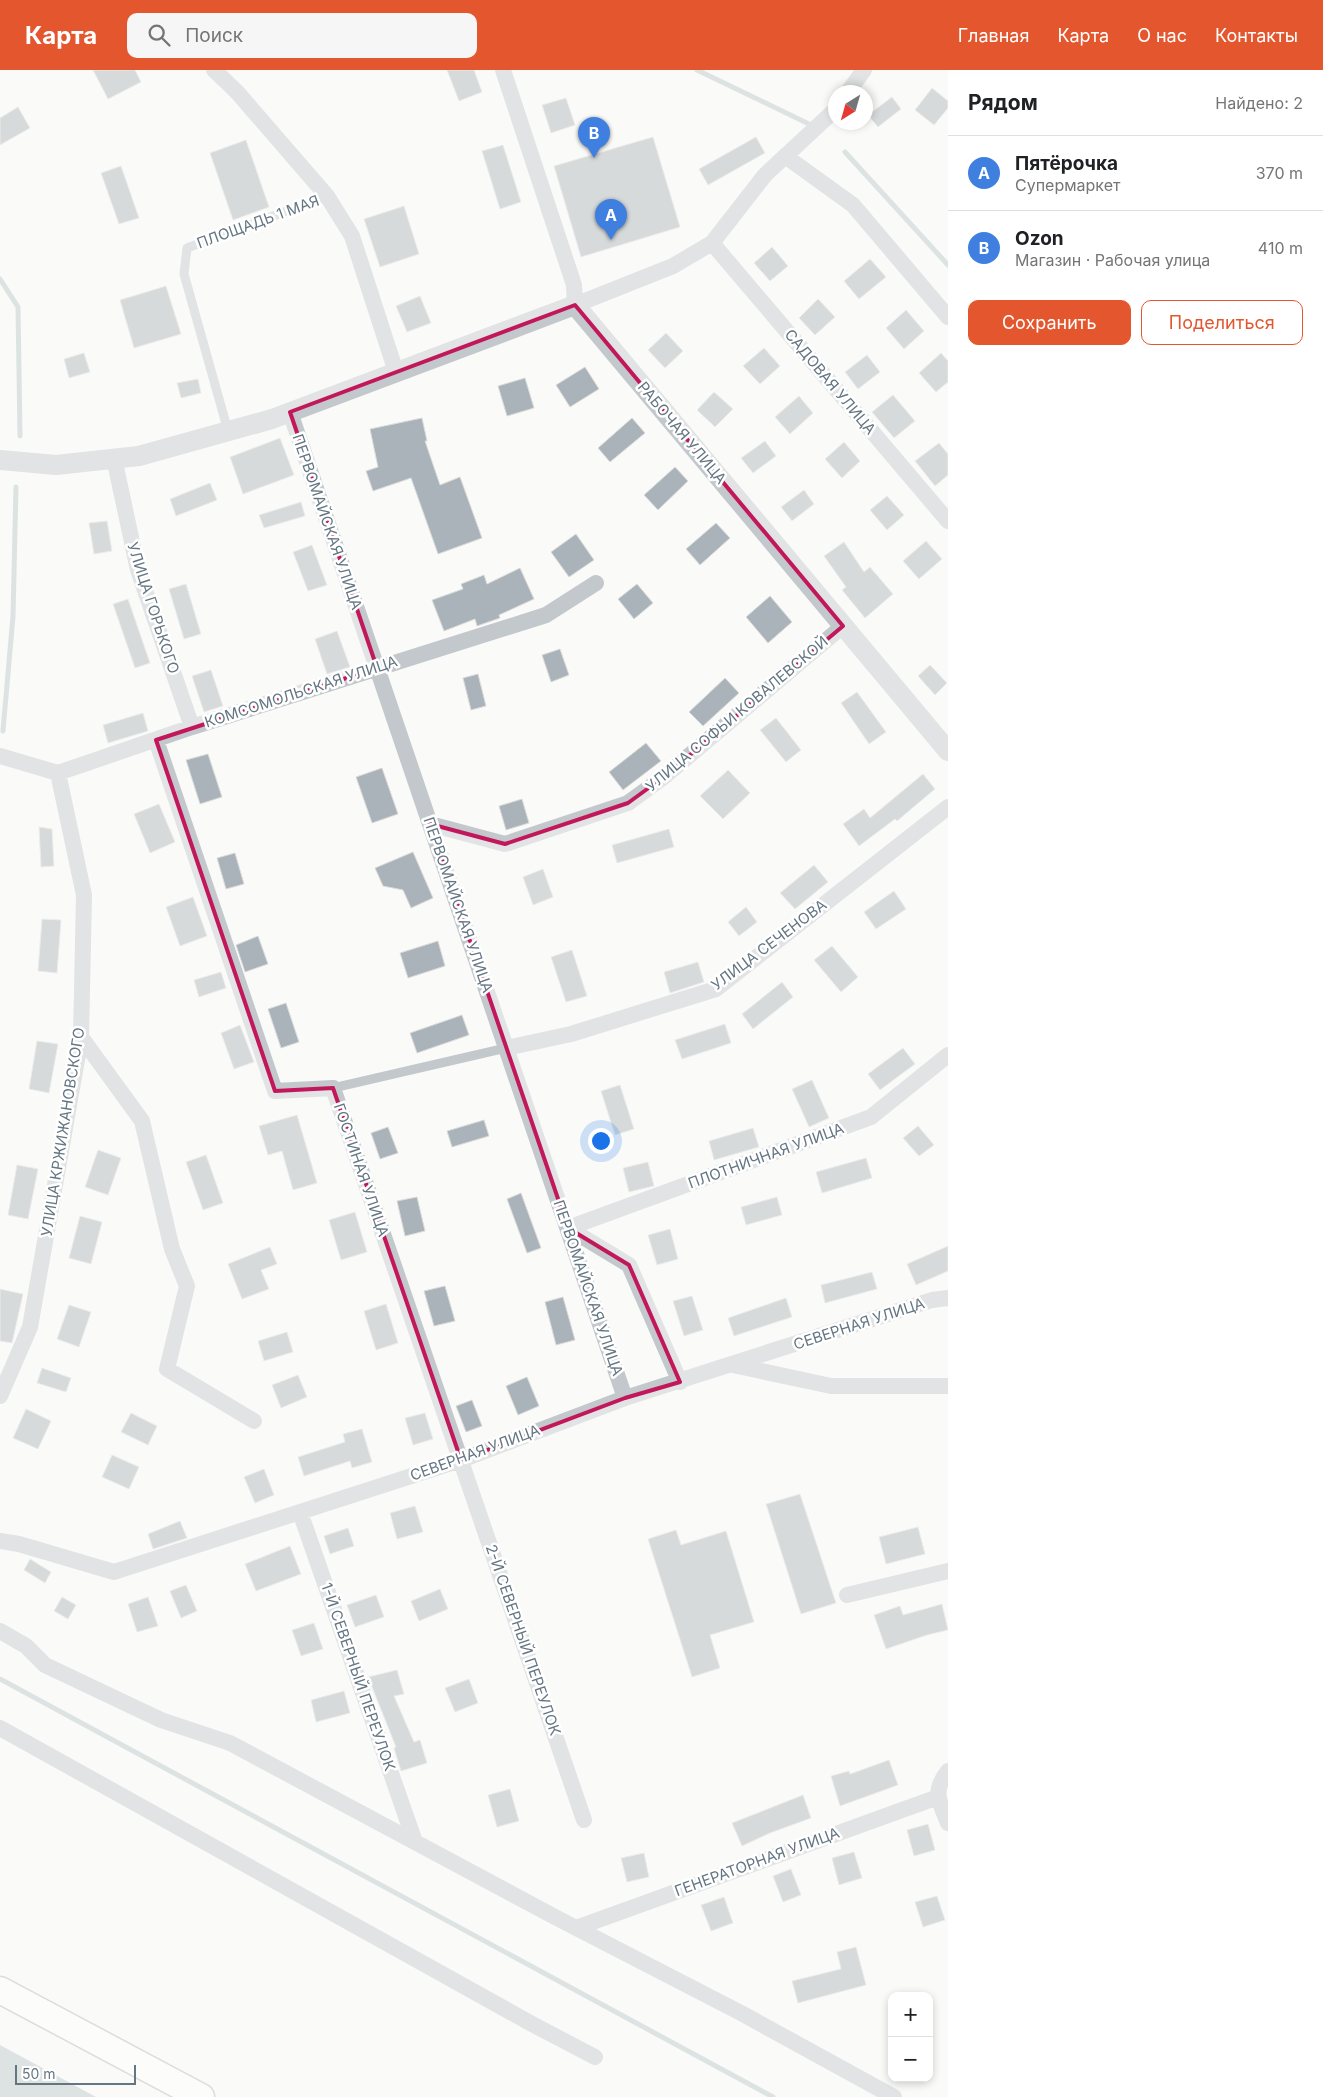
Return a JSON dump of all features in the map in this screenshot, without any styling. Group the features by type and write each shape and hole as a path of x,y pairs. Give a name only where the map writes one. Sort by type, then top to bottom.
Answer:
{"main road":[{"path":"0,1990 201,2097"}],"street":[{"path":"214,70 237,92 328,196"},
{"path":"503,70 574,285 575,306"},
{"path":"853,85 864,70"},
{"path":"0,460 56,465 139,456 228,431 290,412 575,306 673,266 712,243 766,175 828,116"},
{"path":"785,156 853,205 948,317"},
{"name":"ПЛОЩАДЬ 1 МАЯ","path":"328,196 352,236 396,372"},
{"name":"САДОВАЯ УЛИЦА","path":"712,243 948,521"},
{"name":"РАБОЧАЯ УЛИЦА","path":"575,306 948,750"},
{"name":"ПЕРВОМАЙСКАЯ УЛИЦА","path":"290,412 625,1398"},
{"name":"УЛИЦА ГОРЬКОГО","path":"114,458 138,570 192,727"},
{"name":"КОМСОМОЛЬСКАЯ УЛИЦА","path":"58,773 192,727 546,615 596,583"},
{"name":"УЛИЦА СОФЬИ КОВАЛЕВСКОЙ","path":"430,824 505,844 628,803 666,776 844,626"},
{"name":"ГОСТИНАЯ УЛИЦА","path":"156,740 275,1092 333,1088 461,1460"},
{"path":"0,756 58,773"},
{"name":"УЛИЦА КРЖИЖАНОВСКОГО","path":"0,1396 30,1327 81,1037 84,895 58,773"},
{"name":"УЛИЦА СЕЧЕНОВА","path":"506,1048 571,1034 716,988 948,807"},
{"path":"81,1037 142,1121 172,1249 187,1286 167,1369 254,1420"},
{"name":"ПЛОТНИЧНАЯ УЛИЦА","path":"568,1228 871,1117 948,1055"},
{"path":"568,1228 629,1264 680,1382"},
{"name":"СЕВЕРНАЯ УЛИЦА","path":"0,1541 19,1544 114,1572 461,1460 625,1398 932,1300 948,1298"},
{"path":"733,1365 831,1386 948,1386"},
{"name":"2-Й СЕВЕРНЫЙ ПЕРЕУЛОК","path":"461,1460 584,1820"},
{"name":"1-Й СЕВЕРНЫЙ ПЕРЕУЛОК","path":"300,1512 415,1842"},
{"path":"847,1595 948,1571"},
{"path":"0,1631 26,1646 45,1665 161,1720 230,1743 576,1928 741,2013 894,2097"},
{"path":"0,1728 595,2057"},
{"path":"948,1771 939,1782 938,1797 948,1823"},
{"name":"ГЕНЕРАТОРНАЯ УЛИЦА","path":"576,1928 938,1797"}],"lane":[{"name":"ПЛОЩАДЬ 1 МАЯ","path":"228,431 184,274 187,248 328,196"},
{"path":"333,1088 506,1048"}],"highlighted area":[{"path":"575,305 843,626 665,776 628,803 505,844 430,824 568,1228 629,1265 680,1382 625,1398 461,1460 333,1088 275,1091 156,740 377,668 290,412"}],"shaded area":[{"path":"0,2045 96,2097 0,2097"}],"building":[{"path":"93,70 135,70 141,82 108,99"},
{"path":"447,70 474,70 482,92 459,101"},
{"path":"932,88 948,101 948,108 934,125 915,110"},
{"path":"892,97 901,109 878,127 873,121 873,111"},
{"path":"566,98 575,125 551,133 542,105"},
{"path":"18,107 30,128 0,145 0,118"},
{"path":"653,137 680,227 581,257 554,166"},
{"path":"756,137 765,153 708,185 699,169"},
{"path":"246,140 269,207 233,220 210,153"},
{"path":"503,145 521,202 500,209 482,151"},
{"path":"121,166 139,218 119,224 101,173"},
{"path":"404,206 419,254 380,267 364,219"},
{"path":"772,247 788,266 770,281 754,263"},
{"path":"870,259 886,277 859,299 844,281"},
{"path":"166,286 181,334 134,348 120,300"},
{"path":"420,296 431,323 407,332 396,306"},
{"path":"818,299 835,317 815,335 799,318"},
{"path":"906,310 924,331 904,349 886,328"},
{"path":"666,333 683,351 665,368 648,350"},
{"path":"764,348 780,366 760,384 743,366"},
{"path":"84,353 90,372 69,378 64,359"},
{"path":"941,353 948,361 948,382 936,392 919,373"},
{"path":"867,355 880,372 858,389 845,372"},
{"path":"585,367 599,389 570,407 556,385"},
{"path":"525,378 534,408 507,416 498,386"},
{"path":"198,379 201,393 181,398 177,383"},
{"path":"714,392 733,409 715,427 697,410"},
{"path":"893,395 915,421 894,438 872,412"},
{"path":"799,396 813,413 790,434 775,417"},
{"path":"422,418 427,441 425,441 440,485 460,477 482,538 438,554 411,478 373,491 366,471 378,467 370,429"},
{"path":"632,418 645,433 610,462 598,448"},
{"path":"280,438 294,475 243,494 230,457"},
{"path":"765,441 776,456 753,473 741,458"},
{"path":"844,442 860,461 842,478 825,459"},
{"path":"939,443 948,454 948,475 935,486 915,461"},
{"path":"675,467 688,481 658,510 644,495"},
{"path":"210,483 217,500 176,516 170,499"},
{"path":"804,490 814,504 792,521 781,507"},
{"path":"887,496 904,515 887,530 870,510"},
{"path":"301,502 305,516 264,528 259,515"},
{"path":"107,521 112,551 94,554 89,523"},
{"path":"716,523 730,538 700,565 686,549"},
{"path":"576,534 594,560 569,577 551,552"},
{"path":"926,541 942,559 919,579 903,561"},
{"path":"844,542 864,572 870,567 893,594 865,618 842,590 846,587 824,556"},
{"path":"312,545 327,585 308,591 293,552"},
{"path":"520,568 534,599 499,615 500,618 477,626 475,619 444,631 432,600 463,589 461,584 484,575 487,584"},
{"path":"186,584 201,634 184,639 169,589"},
{"path":"637,584 653,603 634,619 618,599"},
{"path":"770,596 792,622 768,643 746,617"},
{"path":"128,599 150,663 135,668 113,604"},
{"path":"337,631 350,667 327,674 315,639"},
{"path":"560,649 569,675 551,682 542,655"},
{"path":"930,665 947,683 935,695 918,676"},
{"path":"211,670 223,706 204,712 192,676"},
{"path":"478,674 486,706 471,710 463,678"},
{"path":"725,678 739,693 703,726 689,712"},
{"path":"857,692 886,732 869,744 841,703"},
{"path":"143,713 148,731 108,743 103,725"},
{"path":"776,718 801,750 786,762 760,730"},
{"path":"646,743 661,761 623,790 609,772"},
{"path":"208,754 222,797 200,804 186,760"},
{"path":"382,768 398,814 372,823 356,777"},
{"path":"728,770 750,793 723,819 700,796"},
{"path":"923,774 935,789 897,821 895,819 859,846 843,824 864,809 870,818"},
{"path":"522,799 529,823 506,830 499,806"},
{"path":"159,804 175,842 150,853 134,814"},
{"path":"39,827 52,829 54,866 41,867"},
{"path":"669,829 674,847 617,863 612,845"},
{"path":"413,852 433,898 411,908 403,890 383,886 375,868"},
{"path":"235,853 244,884 226,889 217,858"},
{"path":"814,865 828,882 795,909 780,893"},
{"path":"543,869 553,897 533,905 523,877"},
{"path":"894,891 906,909 876,929 864,912"},
{"path":"193,897 207,936 180,946 166,907"},
{"path":"746,907 757,922 739,936 728,922"},
{"path":"42,919 61,920 57,973 38,971"},
{"path":"258,936 268,964 245,972 236,945"},
{"path":"438,941 445,966 408,978 400,953"},
{"path":"832,946 858,977 841,992 814,960"},
{"path":"572,950 587,996 566,1002 551,957"},
{"path":"698,962 704,982 670,993 664,972"},
{"path":"221,972 226,988 199,997 194,980"},
{"path":"782,982 793,997 753,1029 742,1014"},
{"path":"286,1003 299,1042 281,1048 268,1009"},
{"path":"462,1015 469,1035 417,1053 410,1033"},
{"path":"725,1024 731,1043 682,1059 675,1040"},
{"path":"240,1025 254,1062 234,1069 221,1033"},
{"path":"37,1041 58,1044 49,1093 29,1089"},
{"path":"903,1048 915,1064 880,1090 868,1074"},
{"path":"812,1080 829,1118 809,1127 792,1089"},
{"path":"620,1085 634,1129 615,1135 601,1091"},
{"path":"297,1115 317,1183 293,1190 282,1151 268,1155 259,1126"},
{"path":"484,1120 489,1136 452,1147 447,1131"},
{"path":"918,1126 934,1145 919,1156 903,1138"},
{"path":"388,1127 398,1153 380,1159 371,1133"},
{"path":"753,1128 759,1147 714,1160 709,1141"},
{"path":"98,1150 121,1158 108,1195 85,1187"},
{"path":"206,1155 223,1203 203,1210 186,1162"},
{"path":"866,1158 872,1178 822,1193 816,1172"},
{"path":"648,1162 654,1186 629,1192 623,1168"},
{"path":"17,1165 38,1169 28,1219 8,1215"},
{"path":"521,1193 541,1248 527,1253 507,1199"},
{"path":"417,1197 425,1231 405,1236 397,1201"},
{"path":"777,1197 782,1215 746,1225 741,1207"},
{"path":"355,1212 367,1252 341,1260 329,1220"},
{"path":"80,1216 102,1222 91,1264 69,1258"},
{"path":"670,1229 678,1259 657,1265 648,1235"},
{"path":"948,1246 948,1271 916,1285 907,1264"},
{"path":"270,1247 277,1264 261,1270 269,1289 242,1299 228,1264"},
{"path":"872,1272 877,1289 825,1303 821,1285"},
{"path":"445,1286 455,1321 434,1326 424,1291"},
{"path":"0,1289 23,1294 12,1343 0,1341"},
{"path":"692,1296 703,1330 684,1336 673,1301"},
{"path":"563,1297 575,1340 556,1345 545,1302"},
{"path":"786,1298 792,1317 734,1336 728,1318"},
{"path":"386,1304 398,1343 376,1350 364,1311"},
{"path":"69,1305 91,1312 79,1347 57,1339"},
{"path":"287,1332 293,1352 264,1361 258,1341"},
{"path":"42,1368 71,1378 66,1392 37,1383"},
{"path":"298,1375 307,1397 281,1408 272,1385"},
{"path":"527,1377 539,1406 518,1415 506,1386"},
{"path":"472,1400 482,1426 466,1432 456,1406"},
{"path":"26,1409 51,1421 38,1449 13,1438"},
{"path":"131,1413 157,1426 148,1445 121,1432"},
{"path":"425,1413 433,1439 413,1445 405,1418"},
{"path":"362,1429 372,1462 352,1468 350,1461 304,1476 298,1457 345,1442 343,1434"},
{"path":"112,1455 139,1467 129,1489 102,1477"},
{"path":"264,1469 274,1495 255,1503 244,1477"},
{"path":"800,1494 836,1603 801,1614 766,1504"},
{"path":"415,1506 423,1532 397,1539 390,1513"},
{"path":"180,1521 187,1538 153,1549 148,1534"},
{"path":"918,1527 925,1554 886,1564 879,1537"},
{"path":"348,1528 354,1546 330,1554 324,1536"},
{"path":"676,1530 681,1545 726,1531 754,1622 710,1635 720,1668 692,1677 648,1539"},
{"path":"290,1546 301,1574 256,1591 245,1564"},
{"path":"30,1559 51,1572 45,1583 24,1570"},
{"path":"186,1585 197,1611 181,1618 170,1591"},
{"path":"440,1589 448,1609 419,1621 411,1601"},
{"path":"376,1595 384,1617 355,1627 347,1605"},
{"path":"62,1597 76,1605 68,1619 54,1611"},
{"path":"148,1597 158,1626 137,1632 128,1604"},
{"path":"942,1604 948,1630 886,1649 874,1615 900,1606 903,1615"},
{"path":"314,1623 323,1649 301,1656 292,1630"},
{"path":"397,1670 404,1694 394,1696 414,1742 420,1740 427,1763 401,1771 394,1748 396,1747 368,1677"},
{"path":"469,1679 478,1703 455,1712 445,1688"},
{"path":"344,1691 350,1713 316,1722 311,1700"},
{"path":"889,1760 898,1785 840,1806 831,1776 849,1771 850,1774"},
{"path":"510,1789 519,1821 497,1827 488,1795"},
{"path":"803,1795 811,1818 770,1833 742,1846 732,1823"},
{"path":"928,1824 935,1850 914,1856 907,1830"},
{"path":"854,1852 862,1878 839,1885 832,1858"},
{"path":"644,1853 649,1877 627,1882 621,1858"},
{"path":"791,1869 801,1895 783,1902 773,1876"},
{"path":"937,1896 945,1920 923,1927 915,1902"},
{"path":"724,1897 733,1923 711,1931 701,1905"},
{"path":"856,1947 866,1985 798,2003 792,1981 841,1969 837,1952"}],"waterway":[{"path":"697,70 809,124"},
{"path":"845,152 948,265"},
{"path":"0,279 18,307 20,436"},
{"path":"3,731 13,616 16,487"},
{"path":"0,1679 773,2097"}],"place":[{"name":"Ozon","path":"594,158"},
{"name":"Пятёрочка","path":"611,240"}]}
